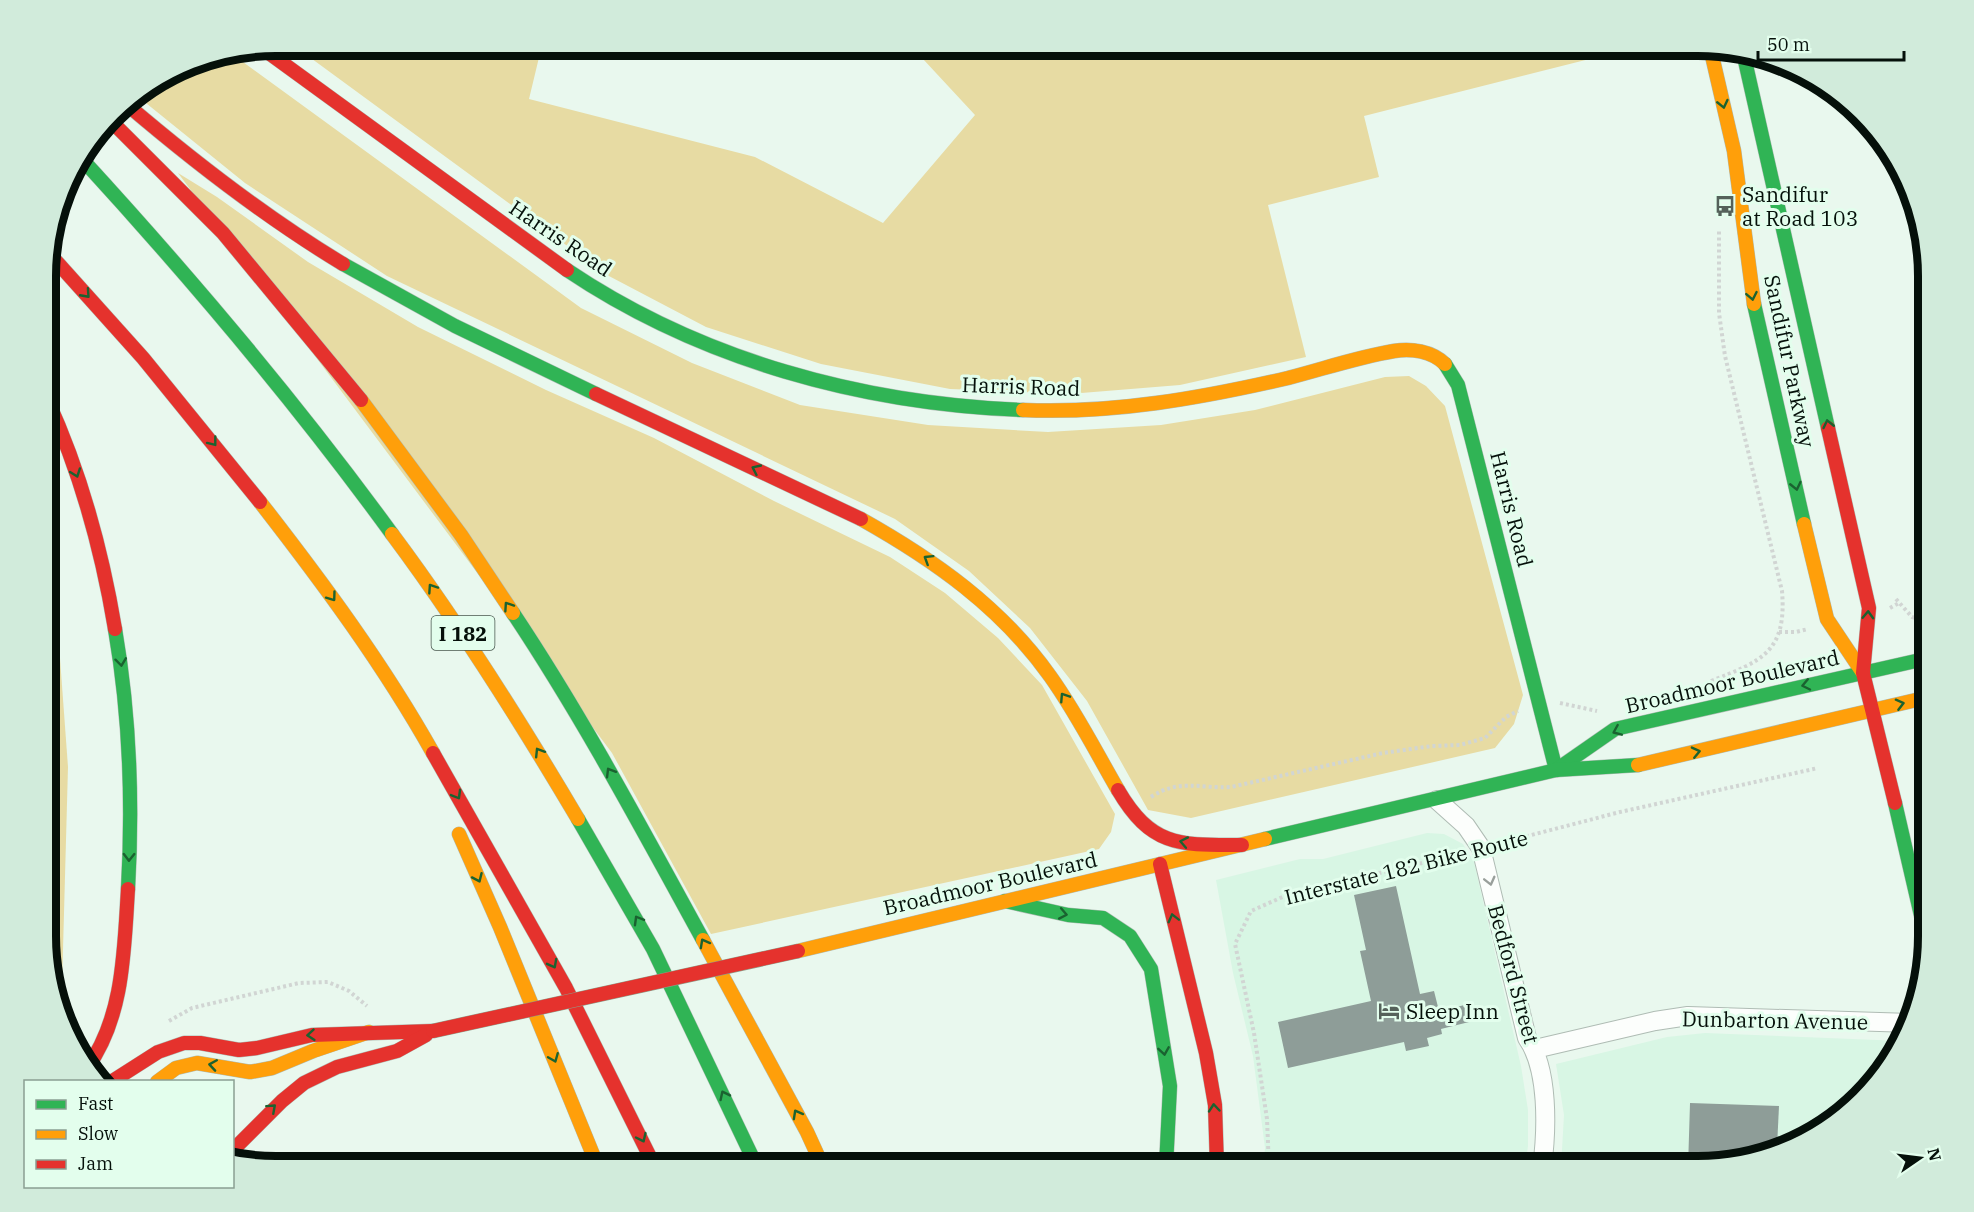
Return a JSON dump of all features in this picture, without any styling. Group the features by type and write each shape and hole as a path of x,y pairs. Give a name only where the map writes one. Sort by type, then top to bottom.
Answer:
{"main road":[{"name":"Harris Road","path":"273,56 531,246 613,299 668,327 711,345 772,368 821,382 868,393 938,404 1056,412 1110,409 1211,395 1395,351 1420,350 1436,354 1447,364 1458,385 1556,770"},
{"name":"Sandifur Parkway","path":"1712,56 1734,151 1751,290 1761,340 1827,619 1863,673"},
{"name":"Sandifur Parkway","path":"1745,61 1869,608 1863,673 1918,898"},
{"path":"132,109 158,132 254,205 335,260 406,301 498,348 846,510 937,565 984,603 1026,646 1061,691 1090,738 1126,805 1150,832 1184,843 1242,845"},
{"path":"115,125 223,233 353,389 461,535 536,647 620,788 818,1156"},
{"name":"I 182","path":"86,164 202,291 288,394 422,573 485,666 545,760 645,933 752,1156"},
{"path":"56,261 147,363 266,509 333,598 396,690 533,925 614,1078 650,1156"},
{"path":"56,422 87,503 107,584 121,661 131,771 129,867 123,966 105,1038 93,1059"},
{"name":"Broadmoor Boulevard","path":"1556,770 1615,729 1918,660"},
{"path":"396,690 443,798"},
{"name":"Broadmoor Boulevard","path":"114,1080 176,1044 202,1042 238,1050 292,1037 434,1031 798,951 1556,770 1630,767 1918,700"},
{"path":"453,819 500,927 594,1156"},
{"path":"1160,864 1206,1053 1215,1105 1217,1156"},
{"path":"1005,901 1068,915 1103,918 1130,936 1151,969 1170,1086 1167,1156"},
{"name":"Broadmoor Boulevard","path":"234,1149 265,1114 291,1091 345,1064 399,1050 434,1031"},
{"path":"160,1080 176,1068 197,1063 250,1072 272,1068 369,1032"}],"street":[{"name":"Bedford Street","path":"1437,800 1466,826 1481,848 1527,1038 1535,1049 1543,1092 1545,1137 1543,1156"},
{"name":"Dunbarton Avenue","path":"1535,1049 1656,1021 1688,1016 1901,1023"}],"path":[{"path":"1708,682 1768,653 1777,637 1783,608 1782,591 1725,356 1719,313 1719,224"},
{"path":"1896,599 1912,617 1918,619"},
{"path":"1149,799 1171,787 1192,784 1214,788 1231,787 1383,753 1432,746 1460,746 1485,738 1506,717 1521,709 1540,705 1556,702 1598,712"},
{"name":"Interstate 182 Bike Route","path":"1269,1156 1267,1119 1254,1033 1235,944 1251,911 1287,896 1620,812 1818,768"},
{"path":"161,1025 192,1008 298,983 328,982 349,991 369,1008"}],"shaded area":[{"path":"308,56 539,56 529,99 755,157 883,223 975,115 920,56 1601,56 1364,116 1379,177 1268,205 1306,357 1180,385 1069,394 950,389 821,364 706,327 607,275"},
{"path":"239,59 581,308 692,363 800,405 928,425 1048,432 1161,425 1255,410 1385,377 1409,376 1426,386 1445,406 1523,695 1514,724 1495,748 1191,818 1148,810 1087,701 1030,628 969,571 895,519 387,276 245,183 143,100 191,72"},
{"path":"178,173 217,197 308,262 418,327 546,390 654,438 774,501 890,557 945,593 998,638 1042,685 1115,814 1111,832 1099,849 711,934 612,753"},
{"path":"56,623 68,767 62,986 56,951"},
{"path":"1427,833 1444,834 1463,844 1474,862 1521,1066 1528,1110 1527,1156 1264,1156 1253,1056 1233,973 1216,880 1300,859 1323,859"},
{"path":"1705,1033 1892,1041 1873,1070 1843,1102 1796,1134 1769,1145 1713,1156 1562,1156 1564,1115 1556,1064 1667,1037"}],"building":[{"path":"1396,886 1420,994 1434,991 1439,1011 1469,1004 1473,1021 1441,1029 1442,1034 1427,1038 1429,1046 1406,1051 1404,1042 1288,1068 1278,1022 1371,1001 1360,951 1366,950 1354,895"},
{"path":"1690,1103 1779,1106 1777,1142 1727,1155 1688,1156"}],"traffic: fast":[{"path":"1745,61 1828,428"},
{"path":"86,164 242,342 318,436 392,534"},
{"path":"343,264 455,326 596,394"},
{"path":"567,270 618,302 672,329 785,372 843,387 903,398 963,406 1023,410"},
{"path":"1754,304 1804,524"},
{"path":"1445,364 1458,385 1556,770"},
{"path":"513,613 588,733 703,940"},
{"path":"115,629 124,694 129,759 128,889"},
{"path":"1556,770 1615,729 1918,660"},
{"path":"1265,839 1556,770 1638,765"},
{"path":"1895,803 1918,902"},
{"path":"578,819 653,949 752,1156"},
{"path":"1005,901 1068,915 1103,918 1130,936 1151,969 1170,1086 1167,1156"}],"traffic: slow":[{"path":"1712,56 1734,151 1754,304"},
{"path":"1023,410 1090,410 1190,398 1288,378 1367,356 1401,350 1428,353 1445,364"},
{"path":"361,400 461,535 513,613"},
{"path":"260,502 351,624 394,688 433,753"},
{"path":"861,519 940,568 1010,628 1050,676 1118,790"},
{"path":"1804,524 1827,619 1863,673"},
{"path":"392,534 442,603 489,674 578,819"},
{"path":"1638,765 1918,700"},
{"path":"459,834 500,927 594,1156"},
{"path":"798,951 1265,839"},
{"path":"703,940 818,1156"},
{"path":"160,1080 176,1068 197,1063 250,1072 272,1068 369,1032"}],"traffic: jam":[{"path":"273,56 567,270"},
{"path":"132,109 230,188 343,264"},
{"path":"115,125 223,233 361,400"},
{"path":"56,261 143,358 260,502"},
{"path":"596,394 861,519"},
{"path":"56,419 89,512 104,570 115,629"},
{"path":"1828,428 1869,608 1863,673 1895,803"},
{"path":"433,753 566,988 650,1156"},
{"path":"1118,790 1143,823 1156,833 1185,843 1242,845"},
{"path":"1160,864 1206,1053 1215,1105 1217,1156"},
{"path":"93,1059 108,1027 120,982 128,889"},
{"path":"433,1031 798,951"},
{"path":"114,1080 158,1052 184,1043 200,1043 239,1050 312,1035 433,1031"},
{"path":"234,1149 282,1101 304,1083 337,1067 397,1051 426,1035"}],"place":[{"name":"Sandifur at Road 103","path":"1725,206"},
{"name":"Sleep Inn","path":"1389,1011"}]}
